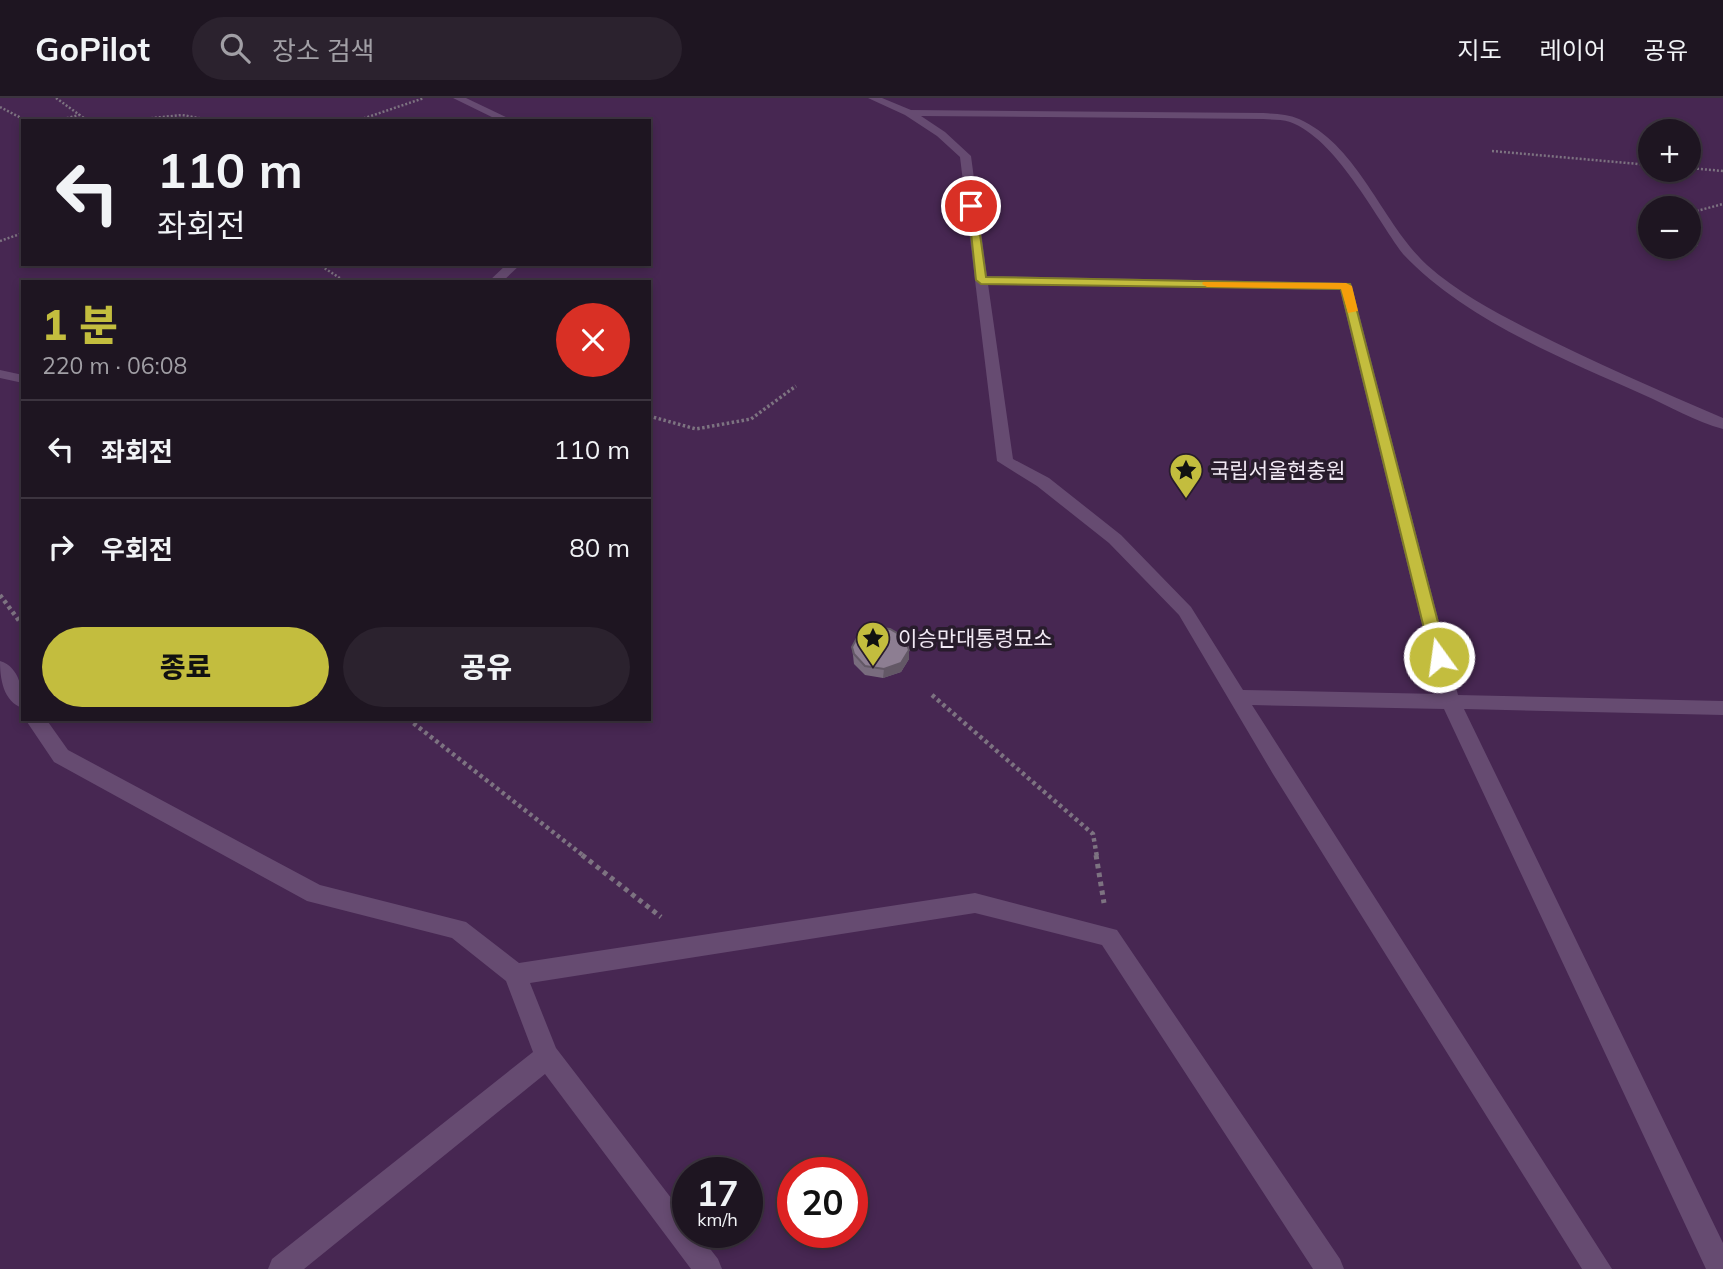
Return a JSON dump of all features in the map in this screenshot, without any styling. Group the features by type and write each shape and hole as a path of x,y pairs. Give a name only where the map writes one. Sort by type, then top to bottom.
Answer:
{"lane":[{"path":"458,98 505,119"},
{"path":"873,98 909,113 941,134 965,156 1005,461 1043,482 1115,539 1185,611 1598,1269"},
{"path":"909,113 1262,116 1294,120 1314,131 1335,152 1403,248 1440,282 1486,312 1580,360 1723,424"},
{"path":"496,280 513,266"},
{"path":"981,280 1346,286 1450,701 1721,1269"},
{"path":"0,374 21,379"},
{"path":"0,668 21,698"},
{"path":"1238,697 1723,708"},
{"path":"37,721 61,756 315,894 458,929 515,974 547,1056 708,1269"},
{"path":"515,974 975,903 1109,937 1330,1269"},
{"path":"282,1269 547,1056"}],"path":[{"path":"56,98 85,119"},
{"path":"362,119 424,98"},
{"path":"0,107 23,119"},
{"path":"63,119 80,115"},
{"path":"143,119 182,115 204,119"},
{"path":"1492,151 1638,164"},
{"path":"1701,169 1723,171"},
{"path":"1701,210 1723,204"},
{"path":"0,241 21,234"},
{"path":"321,266 343,280"},
{"path":"651,417 696,429 751,419 796,386"},
{"path":"0,595 21,623"},
{"path":"932,695 1093,835 1109,937"},
{"path":"411,721 657,912 686,947"}],"shaded area":[{"name":"국립서울현충원","path":"0,98 1723,98 1723,1269 0,1269"}],"building":[{"path":"881,628 890,629 904,637 909,650 901,663 884,669 865,666 854,654 852,647 858,636"}],"slow traffic":[{"path":"1207,284 1346,286 1352,311"}],"place":[{"name":"국립서울현충원","path":"1186,500"},
{"name":"이승만대통령묘소","path":"873,668"}],"route":[{"path":"971,206 981,280 1346,286 1439,657"}]}
